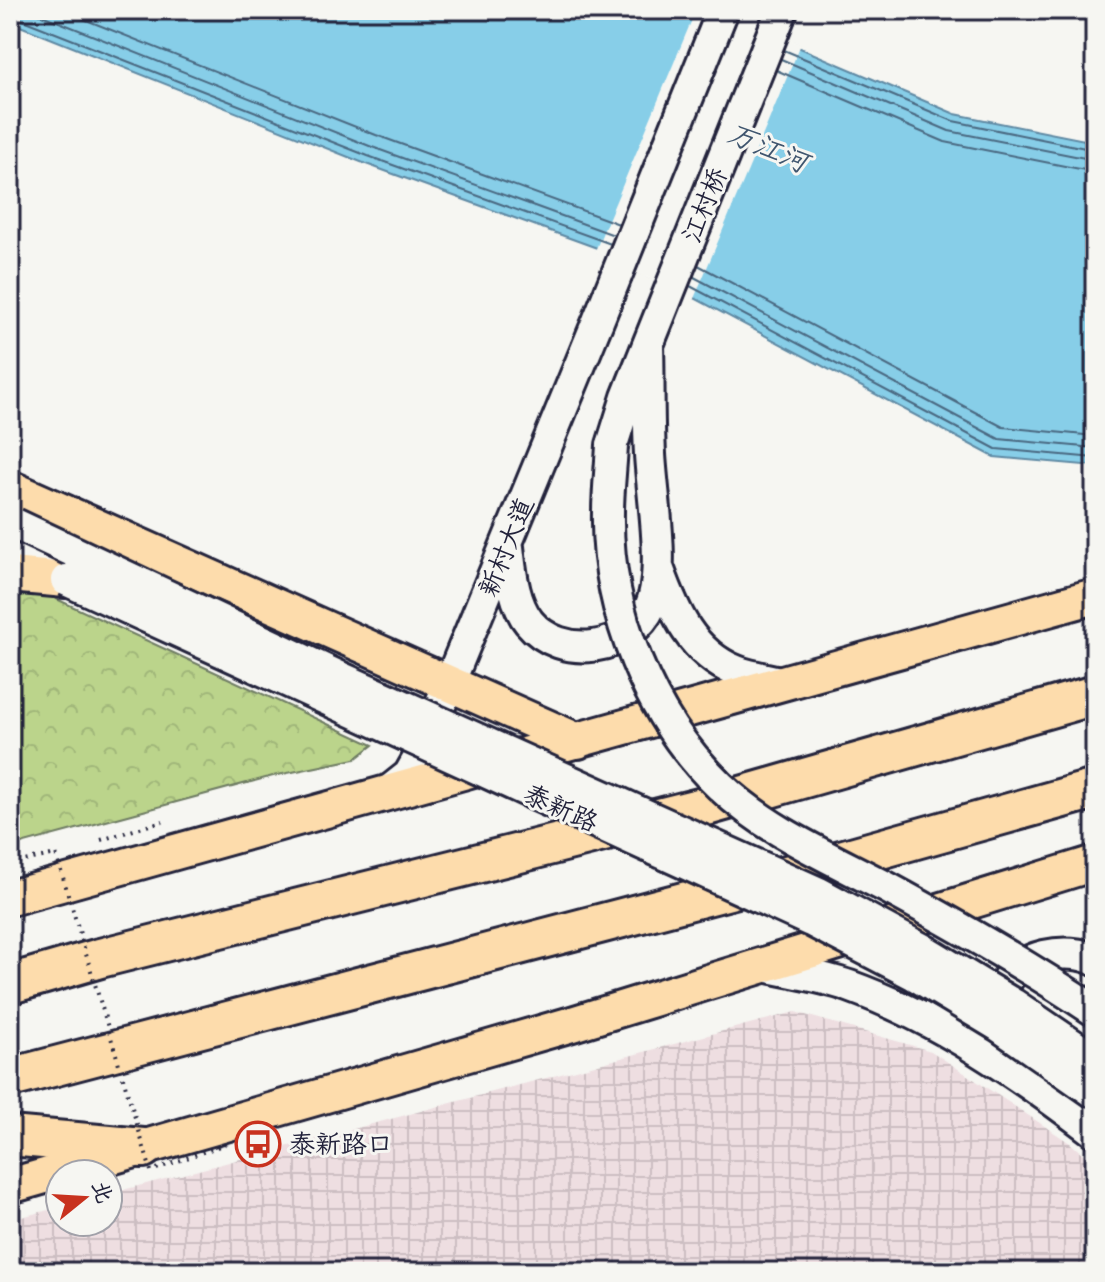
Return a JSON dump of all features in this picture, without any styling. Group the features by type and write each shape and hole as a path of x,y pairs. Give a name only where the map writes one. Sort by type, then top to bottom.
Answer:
{"highway":[{"path":"10,984 100,958 703,807 1095,695"},
{"path":"10,1078 798,872 1095,789"},
{"path":"10,1136 143,1148"}],"main road":[{"name":"新村大道","path":"385,794 409,775 449,684 723,10"},
{"name":"江村桥","path":"648,345 782,10"},
{"path":"508,543 514,586 528,620 547,638 565,646 595,646 615,641 637,625 651,605 658,568 650,452 648,345"},
{"path":"648,345 612,445 608,514 613,577 631,649 654,696 684,745 720,786 767,824 947,920 1095,1011"},
{"path":"10,488 578,741"},
{"name":"泰新路","path":"12,522 340,677 819,893 924,950 1013,1004 1095,1060"},
{"name":"泰新路","path":"10,554 811,921 913,974 999,1026 1095,1093"},
{"path":"658,568 671,605 684,628 707,655 736,671 784,683"},
{"path":"10,575 66,580"},
{"path":"10,898 1095,596"},
{"path":"10,1186 572,1024 1095,863"},
{"path":"1045,1096 1018,1065 1003,1039 1000,1007 1005,983 1016,969 1052,953 1087,956 1095,960"},
{"path":"760,965 847,986 894,1005 987,1055 1095,1132"}],"path":[{"path":"87,845 163,821"},
{"path":"10,864 56,854 151,1171 225,1144"}],"shaded area":[{"path":"795,1012 931,1051 1070,1143 1095,1164 1095,1272 10,1272 10,1220 44,1211 44,1238 124,1238 124,1190"}],"green space":[{"path":"10,589 50,596 373,745 355,759 273,776 10,847"}],"water":[{"name":"万江河","path":"10,10 711,10 955,114 1095,142 1095,466 994,457 608,252 366,164 10,22"}],"pier":[{"path":"696,10 721,10 801,44 693,301 595,251"}],"place":[{"name":"泰新路口","path":"258,1144"}]}
